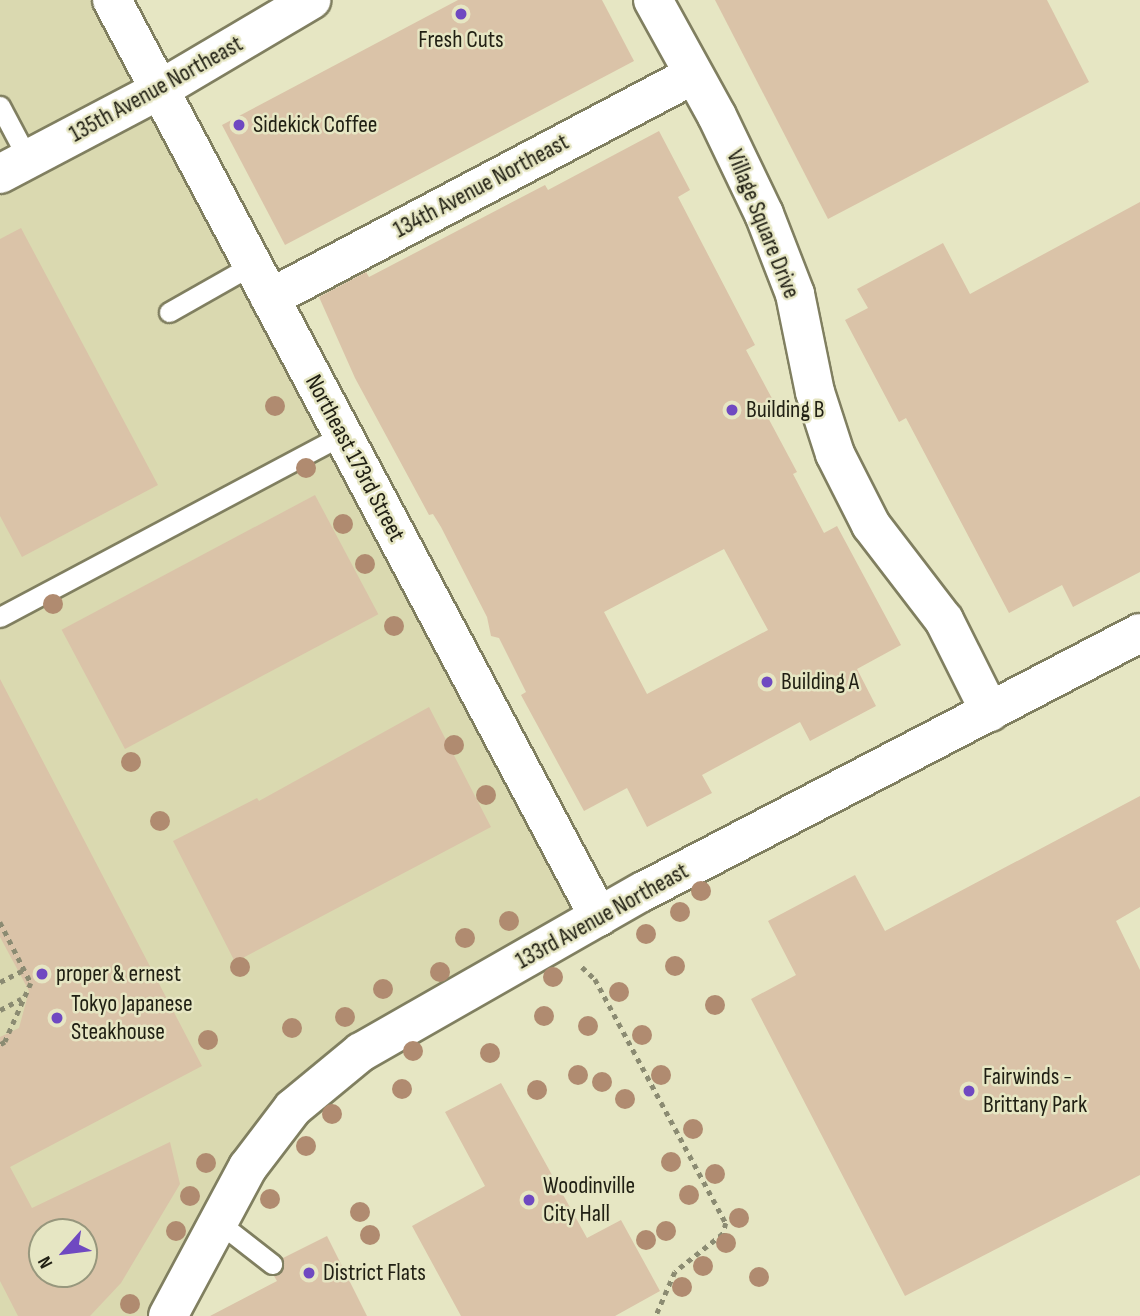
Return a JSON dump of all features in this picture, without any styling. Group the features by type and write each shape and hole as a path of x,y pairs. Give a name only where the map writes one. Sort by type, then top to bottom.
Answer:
{"street":[{"name":"Northeast 173rd Street","path":"112,0 598,917"},
{"name":"135th Avenue Northeast","path":"14,167 159,90 311,0"},
{"name":"Village Square Drive","path":"653,0 764,214 795,294 815,392 835,454 871,525 943,620 990,712"},
{"name":"134th Avenue Northeast","path":"270,298 693,75"},
{"name":"133rd Avenue Northeast","path":"168,1316 248,1167 293,1108 361,1052 598,917 1140,633"}],"lane":[{"path":"0,106 14,167"},
{"path":"169,312 252,265"},
{"path":"0,617 343,435"},
{"path":"217,1222 272,1264"}],"path":[{"path":"0,922 31,983 21,999 5,1042 0,1045"},
{"path":"579,964 595,979 726,1223 723,1234 675,1272 656,1316"},
{"path":"0,982 25,969"},
{"path":"0,1010 21,999"}],"shaded area":[{"path":"0,0 111,0 599,917 326,1080 168,1316 0,1316"}],"building":[{"path":"458,0 602,0 634,61 285,245 222,125"},
{"path":"715,0 1047,0 1089,82 828,219"},
{"path":"659,131 690,190 678,197 755,345 746,350 776,406 765,412 797,472 793,474 824,533 837,526 901,645 857,669 876,706 810,741 800,722 702,775 712,793 647,827 627,788 584,811 521,695 526,692 499,638 491,636 487,617 441,527 433,514 429,515 355,378 319,297 366,272 369,277 545,185 548,190","holes":["724,549 768,630 647,694 604,612"]},
{"path":"1140,202 1140,572 1073,607 1062,585 1009,613 906,418 899,422 845,320 868,308 857,289 943,243 970,294"},
{"path":"21,228 158,485 22,557 0,516 0,239"},
{"path":"315,495 378,614 125,749 62,630"},
{"path":"0,679 202,1066 10,1167 32,1208 170,1142 180,1184 121,1283 90,1316 18,1316 0,1281 0,1037 19,1028 29,991 0,937"},
{"path":"429,707 491,827 235,962 173,841 257,798 259,801"},
{"name":"Fairwinds - Brittany Park","path":"1140,796 1140,907 1116,921 1140,970 1140,1175 905,1296 751,999 796,975 768,921 855,875 885,931"},
{"name":"Woodinville City Hall","path":"501,1083 587,1238 621,1220 660,1291 615,1316 461,1316 412,1226 485,1186 445,1112"},
{"name":"District Flats","path":"327,1236 367,1316 210,1316 277,1281 274,1276 282,1271 283,1258"}],"place":[{"name":"Fresh Cuts","path":"461,14"},
{"name":"Sidekick Coffee","path":"239,125"},
{"name":"Building B","path":"732,410"},
{"name":"Building A","path":"767,682"},
{"name":"proper & ernest","path":"42,974"},
{"name":"Tokyo Japanese Steakhouse","path":"57,1018"},
{"name":"Fairwinds - Brittany Park","path":"969,1091"},
{"name":"Woodinville City Hall","path":"529,1200"},
{"name":"District Flats","path":"309,1273"}]}
